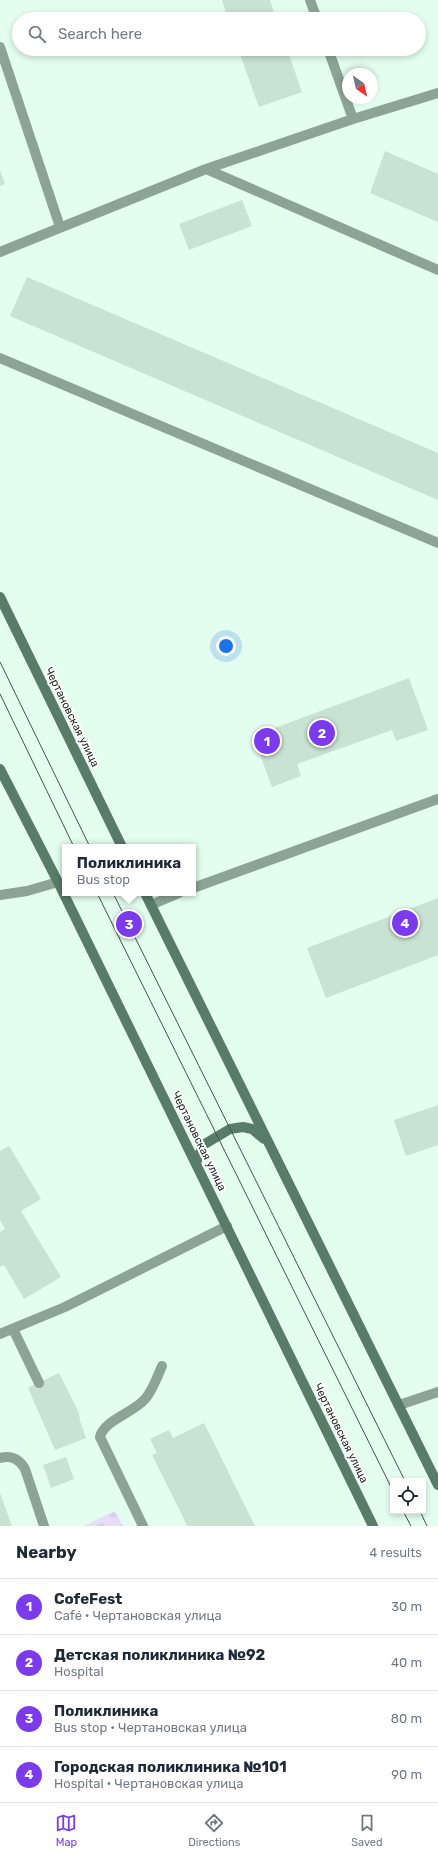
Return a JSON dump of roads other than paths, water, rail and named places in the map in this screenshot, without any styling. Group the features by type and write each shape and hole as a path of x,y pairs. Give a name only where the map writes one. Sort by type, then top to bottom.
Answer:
{"main road":[{"name":"Чертановская улица","path":"0,597 121,844"},
{"name":"Чертановская улица","path":"0,769 62,890"},
{"name":"Чертановская улица","path":"65,896 373,1526"},
{"path":"147,896 438,1485"},
{"path":"196,1163 203,1145 230,1129 243,1126 252,1130 267,1142"}],"lane":[{"path":"310,0 314,12"},
{"path":"0,47 60,227"},
{"path":"330,56 353,119"},
{"path":"0,252 206,169 353,119 438,93"},
{"path":"206,169 438,270"},
{"path":"0,358 438,543"},
{"path":"196,887 438,799"},
{"path":"0,895 27,891 58,882"},
{"path":"151,904 171,896"},
{"path":"0,1334 13,1330 65,1307 227,1226"},
{"path":"13,1330 39,1383"},
{"path":"143,1526 100,1437 103,1428 132,1411 144,1400 154,1385 162,1366"},
{"path":"399,1405 438,1392"},
{"path":"0,1458 7,1456 15,1458 25,1469 44,1526"}],"tram line":[{"path":"0,662 89,844"},
{"path":"0,694 73,844"},
{"path":"98,896 390,1485"},
{"path":"114,896 404,1478"},
{"path":"405,1514 411,1526"},
{"path":"421,1514 427,1526"}],"place":[{"name":"Детская поликлиника №92","path":"322,733"},
{"name":"CofeFest","path":"267,741"},
{"name":"Городская поликлиника №101","path":"405,923"},
{"name":"Поликлиника","path":"129,924"}]}
